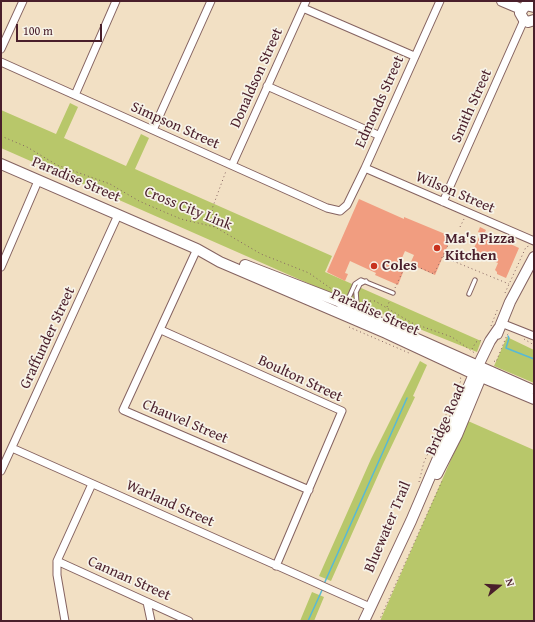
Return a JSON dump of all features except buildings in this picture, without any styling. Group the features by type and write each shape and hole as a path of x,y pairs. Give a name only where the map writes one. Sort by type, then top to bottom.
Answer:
{"street":[{"path":"1,49 23,1"},
{"path":"74,95 116,1"},
{"path":"153,130 211,1"},
{"name":"Edmonds Street","path":"340,211 347,205 365,168 378,135 440,1"},
{"path":"502,1 521,9"},
{"path":"304,4 414,56"},
{"name":"Donaldson Street","path":"232,166 304,4"},
{"path":"529,20 520,16 521,9 526,5 533,4"},
{"name":"Smith Street","path":"443,202 529,20"},
{"name":"Simpson Street","path":"1,62 327,208 340,211"},
{"path":"267,86 378,135"},
{"name":"Paradise Street","path":"1,164 201,251 270,274 344,310 479,371 534,391"},
{"name":"Wilson Street","path":"365,168 532,243"},
{"path":"1,266 38,181"},
{"name":"Graffunder Street","path":"1,472 118,215"},
{"name":"Chauvel Street","path":"201,251 123,410 309,490"},
{"name":"Bridge Road","path":"364,621 411,521 457,435 479,371 495,345 496,327 534,257"},
{"name":"Paradise Street","path":"344,310 362,315 534,398"},
{"path":"496,327 534,336"},
{"name":"Boulton Street","path":"161,330 342,411 276,566"},
{"name":"Warland Street","path":"12,448 370,607"},
{"path":"65,621 57,575 57,562 92,484"},
{"name":"Cannan Street","path":"57,562 189,621"},
{"path":"147,602 151,621"}],"lane":[{"path":"344,310 355,284 361,280 394,292"},
{"path":"469,294 475,280"},
{"path":"362,315 357,307 356,292 360,284 366,281"}],"path":[{"name":"Cross City Link","path":"1,136 27,147 58,165 110,184 139,201 180,219 215,227 261,254 309,273 335,292"},
{"path":"215,227 212,209 226,170 232,166"},
{"path":"460,227 464,219"},
{"path":"394,292 407,262 434,274 450,241"},
{"path":"504,295 526,247 532,243"},
{"path":"442,256 447,258"},
{"path":"453,261 509,284"},
{"path":"387,308 390,300"},
{"path":"358,301 375,301 412,323 452,337 478,354"},
{"path":"496,327 498,308"},
{"path":"349,326 414,355"},
{"path":"494,361 496,362 506,335 509,334"},
{"path":"470,356 476,342 485,338"},
{"path":"457,374 460,377"},
{"name":"Bluewater Trail","path":"418,486 419,475 424,462 457,391 462,374"},
{"path":"380,621 444,475"}],"green space":[{"path":"70,103 78,107 64,138 126,166 141,134 149,138 135,169 332,256 325,272 481,341 477,352 337,296 1,148 1,110 56,134"},
{"path":"507,337 534,350 534,383 494,366"},
{"path":"420,361 427,365 413,396 415,397 383,464 331,581 319,576 371,459"},
{"path":"468,421 534,450 534,621 380,621"},
{"path":"312,592 324,597 314,621 300,621"}],"waterway":[{"path":"508,336 509,338 506,348 534,359"},
{"path":"324,584 407,398"},
{"path":"308,621 323,588"}],"place":[{"name":"Ma's Pizza Kitchen","path":"437,248"},
{"name":"Coles","path":"374,266"}]}
